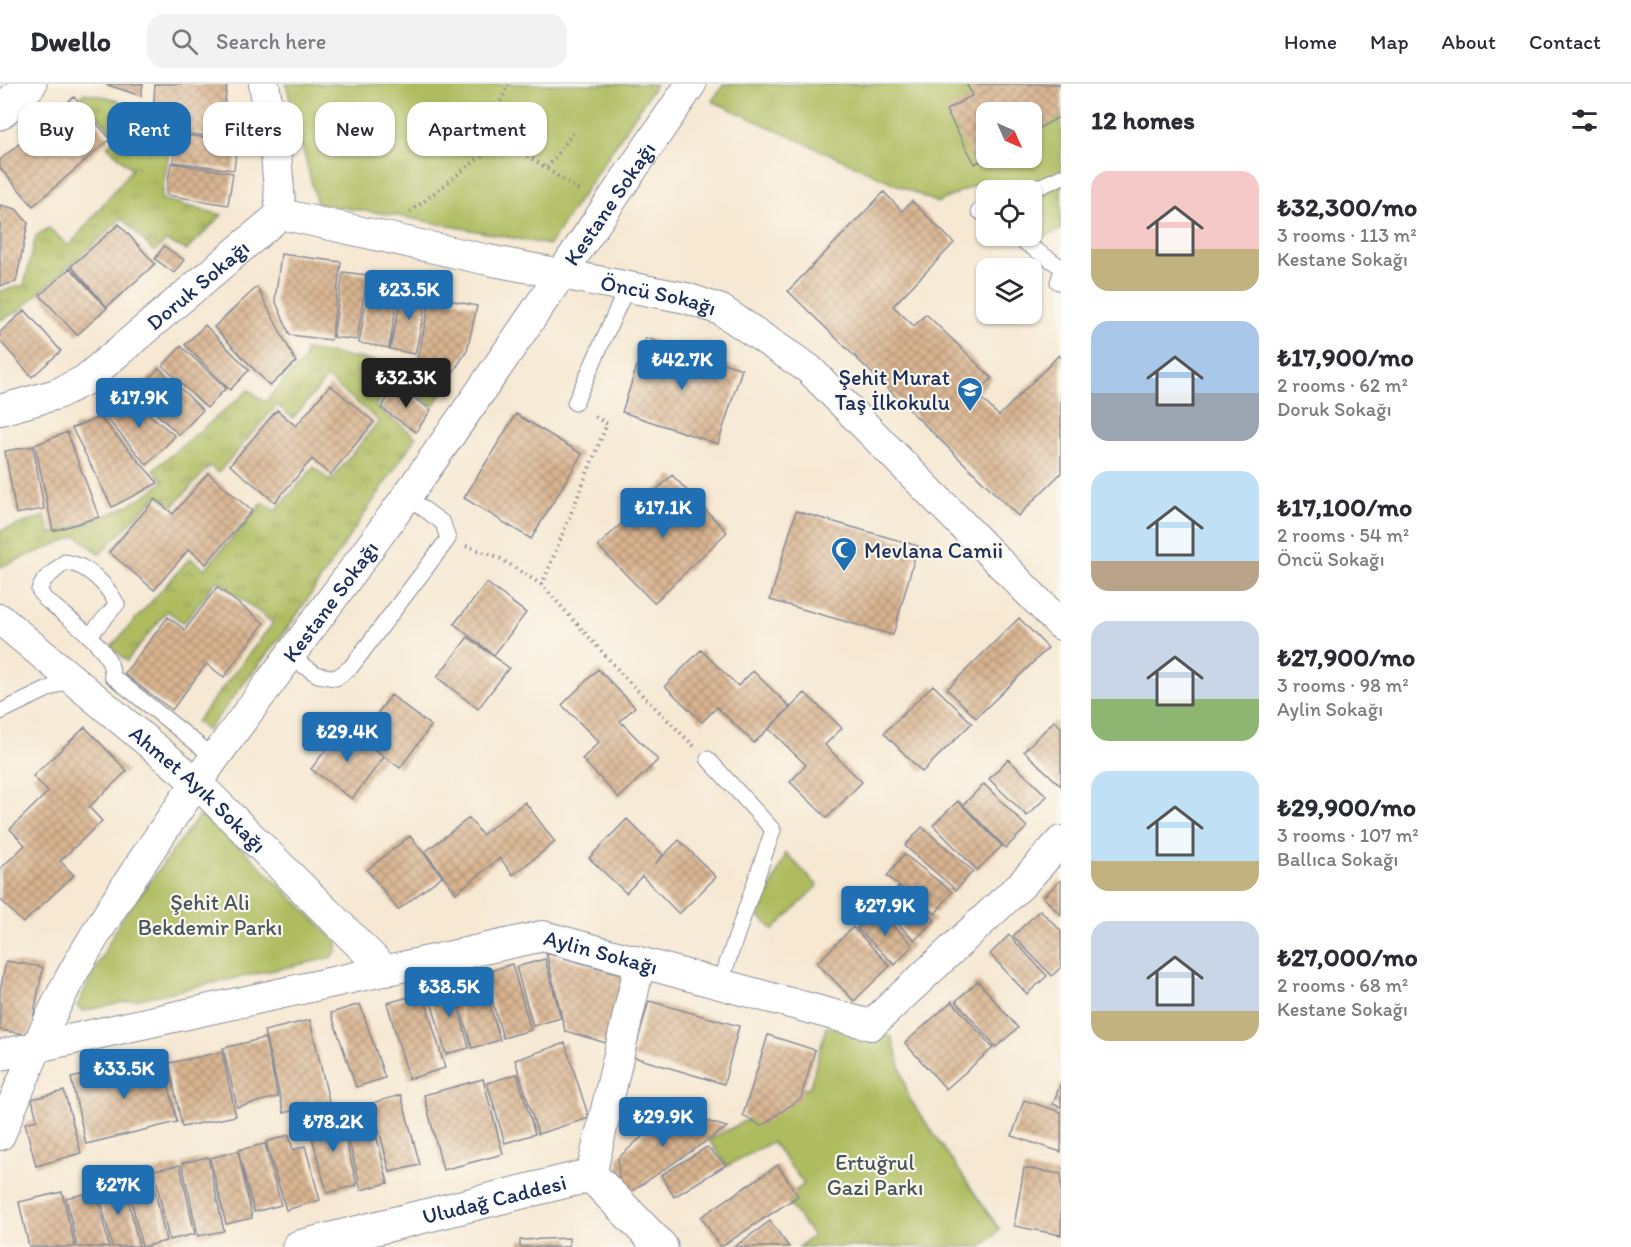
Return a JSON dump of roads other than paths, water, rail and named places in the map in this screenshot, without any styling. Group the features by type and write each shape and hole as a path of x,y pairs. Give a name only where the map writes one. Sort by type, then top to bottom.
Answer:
{"main road":[{"path":"0,114 30,84"},
{"name":"Uludağ Caddesi","path":"298,1247 591,1175 661,1247"}],"street":[{"path":"264,84 276,155 280,214"},
{"name":"Kestane Sokağı","path":"0,1135 37,1047 81,958 197,783 406,496 691,84"},
{"name":"Öncü Sokağı","path":"280,214 561,275 686,298 721,310 809,369 1061,625"},
{"name":"Doruk Sokağı","path":"0,410 57,394 85,380 280,214"},
{"name":"Ahmet Ayık Sokağı","path":"0,619 197,783 386,971"},
{"name":"Aylin Sokağı","path":"0,1055 543,936 871,1026 1022,884 1061,841"},
{"path":"591,1175 640,963"}],"lane":[{"path":"1042,186 1061,177"},
{"path":"1027,246 1060,274"},
{"path":"575,403 627,287"},
{"path":"290,657 318,675 336,678 351,668 448,539 443,523 406,496"},
{"path":"88,636 117,604 110,592 79,564 65,562 44,580 39,590 45,599 88,636 100,645 113,670 112,676 216,758"},
{"path":"0,712 71,678"},
{"path":"708,759 773,830 720,984"}],"place":[{"name":"Şehit Murat Taş İlkokulu","path":"970,413"},
{"name":"Mevlana Camii","path":"844,573"}],"park label":[{"name":"Şehit Ali Bekdemir Parkı","path":"210,914"},
{"name":"Ertuğrul Gazi Parkı","path":"875,1174"}]}
